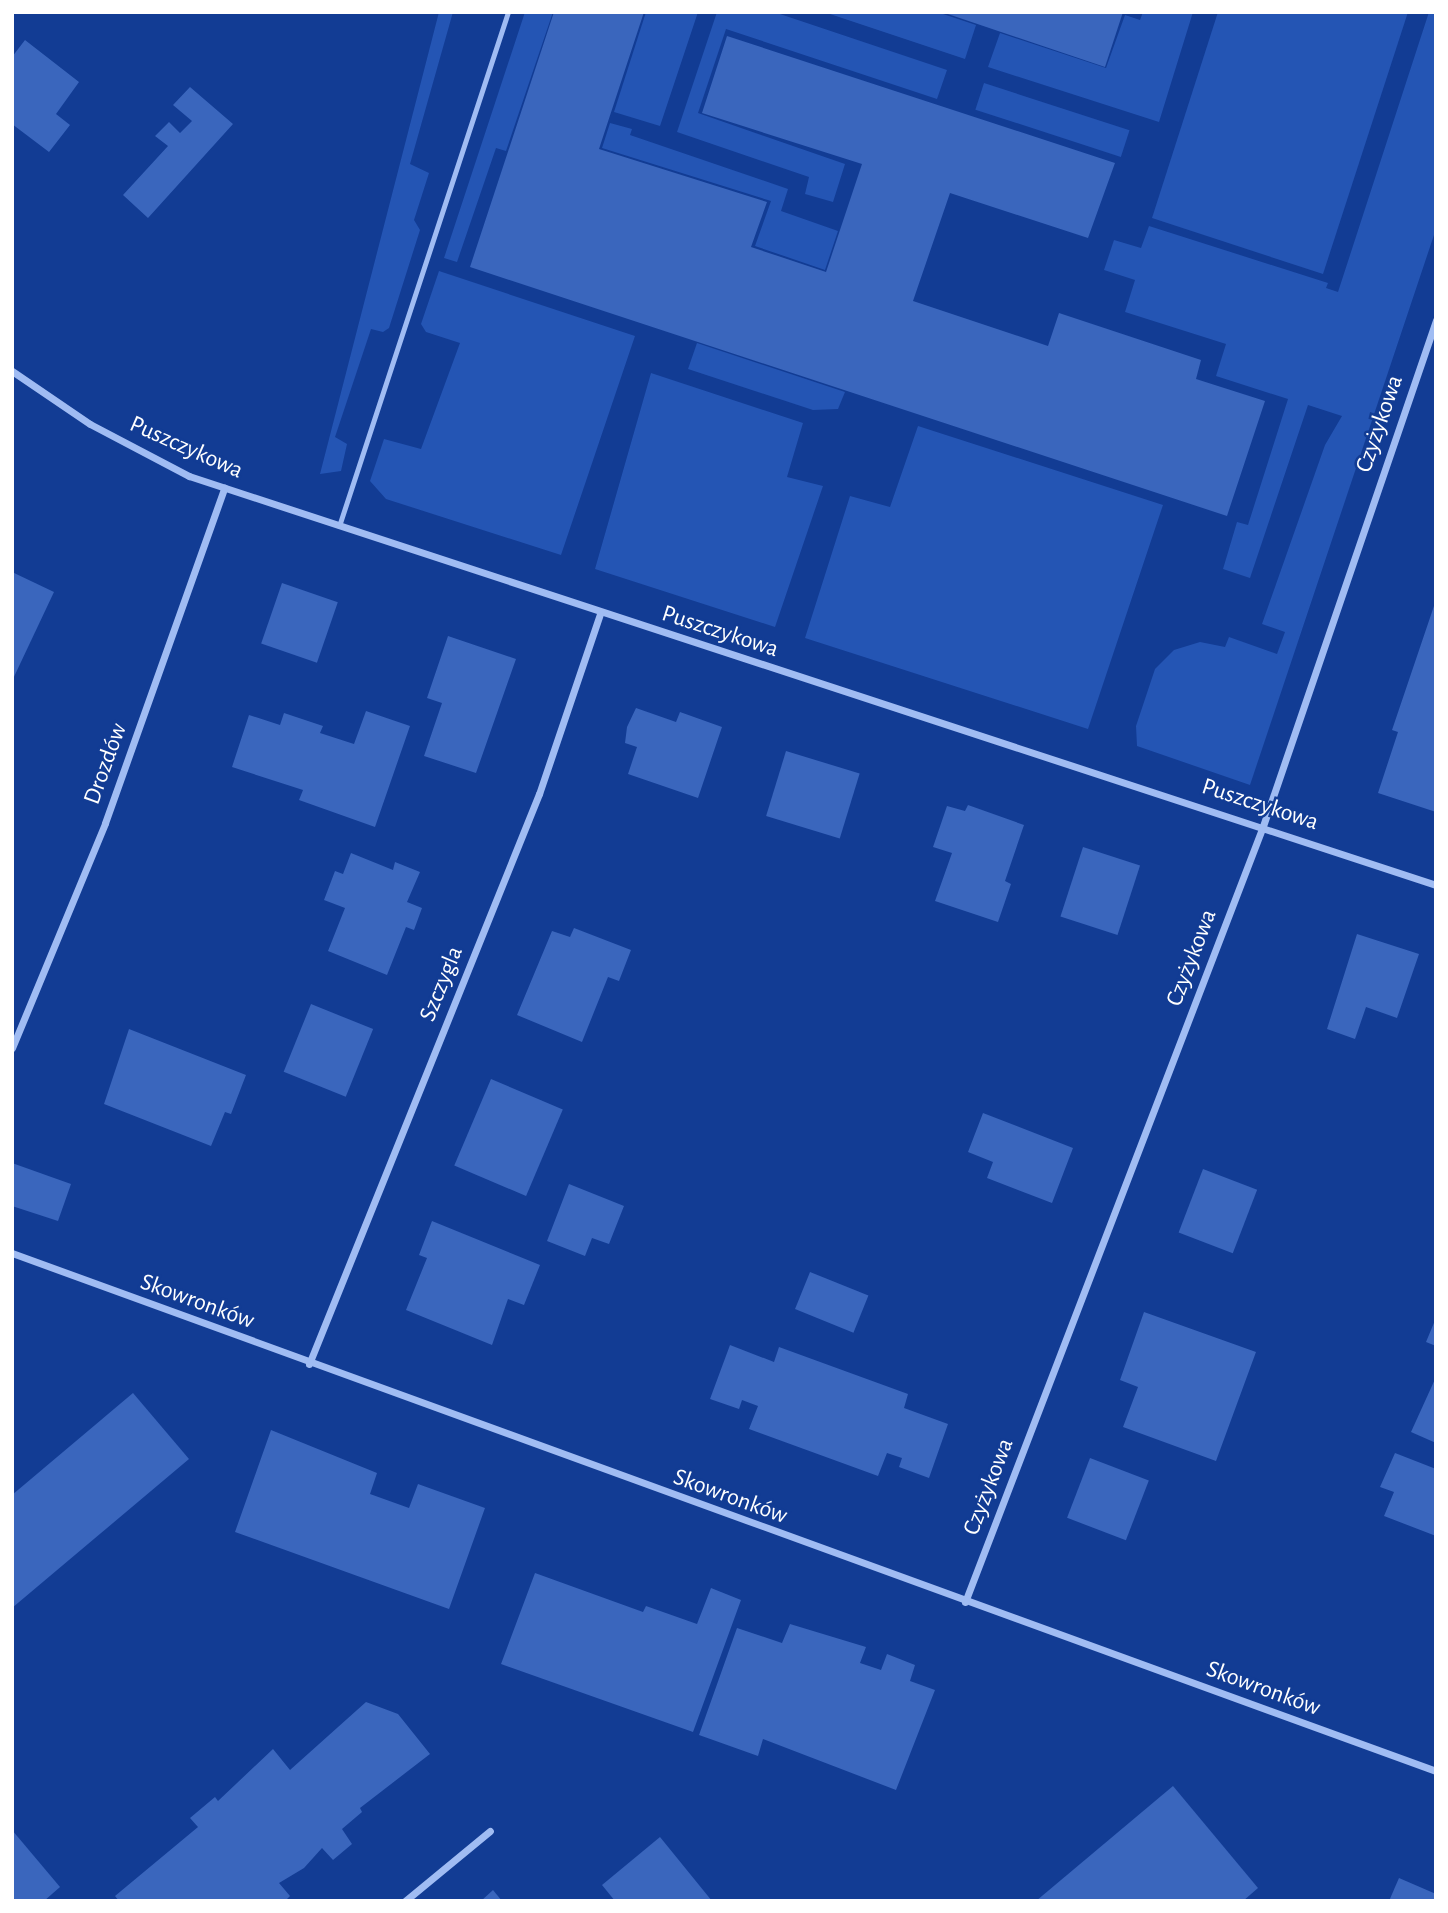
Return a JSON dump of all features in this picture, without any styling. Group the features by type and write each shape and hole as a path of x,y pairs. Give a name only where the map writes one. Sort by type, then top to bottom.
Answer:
{"street":[{"name":"Czyżykowa","path":"965,1602 1263,826 1436,320"},
{"name":"Puszczykowa","path":"12,372 123,442 224,488 600,614 1263,826 1436,885"},
{"name":"Drozdów","path":"12,1048 105,823 224,488"},
{"name":"Szczygla","path":"309,1364 539,794 600,614"},
{"name":"Skowronków","path":"12,1253 309,1364 1436,1772"},
{"path":"405,1901 490,1831"}],"lane":[{"path":"338,526 508,12"}],"shaded area":[{"path":"439,12 453,12 410,164 429,173 414,220 420,230 389,328 383,332 371,329 335,437 347,444 341,471 320,474"},
{"path":"525,12 553,12 506,151 496,148 457,262 444,258"},
{"path":"646,12 698,12 660,126 614,112"},
{"path":"717,12 774,12 947,70 937,99 726,29 698,113 845,164 833,202 805,194 809,177 677,132"},
{"path":"824,12 937,12 976,25 965,59"},
{"path":"1143,12 1193,12 1159,122 988,67 1000,33 1106,68 1125,15 1140,20"},
{"path":"1218,12 1408,12 1323,274 1152,218"},
{"path":"1429,12 1436,12 1436,229 1250,785 1137,746 1136,726 1155,669 1174,650 1200,642 1225,647 1229,637 1277,654 1285,632 1262,624 1325,445 1342,416 1308,405 1250,578 1223,569 1237,522 1248,525 1288,399 1216,376 1226,344 1125,312 1135,280 1104,270 1114,240 1141,248 1149,226 1328,283 1326,288 1338,292"},
{"path":"984,83 1130,130 1121,157 975,110"},
{"path":"610,123 632,129 630,135 788,189 781,211 838,231 825,270 755,246 771,201 602,148"},
{"path":"439,271 635,336 561,555 386,499 370,481 384,439 421,449 460,343 426,332 421,324"},
{"path":"697,343 845,392 838,409 813,410 688,369"},
{"path":"651,373 803,423 787,477 823,486 775,627 595,569"},
{"path":"918,426 1163,505 1088,729 805,638 850,496 890,507"}],"building":[{"path":"554,12 644,12 599,149 767,202 751,247 826,272 862,164 702,113 727,36 1115,163 1088,238 950,193 913,301 1048,346 1059,313 1201,360 1196,379 1265,401 1227,516 470,267"},
{"path":"942,12 1123,12 1105,67"},
{"path":"25,40 79,82 56,114 70,125 49,152 12,124 12,57"},
{"path":"190,87 233,124 148,218 123,195 168,146 155,136 169,122 180,133 192,121 173,105"},
{"path":"12,572 54,592 12,681"},
{"path":"282,583 338,602 317,663 261,644"},
{"path":"1436,600 1436,812 1378,793 1398,732 1392,730"},
{"path":"448,636 516,659 476,773 424,756 442,703 427,698"},
{"path":"636,708 676,722 680,712 722,727 698,798 628,774 637,747 625,743 627,727"},
{"path":"366,711 410,726 375,827 299,800 303,790 232,767 249,715 280,725 284,713 323,726 320,733 354,744"},
{"path":"786,751 860,774 840,839 766,816"},
{"path":"968,805 1024,825 1005,881 1011,884 998,922 935,901 952,853 933,847 947,806 965,811"},
{"path":"1083,847 1140,866 1118,935 1060,916"},
{"path":"351,853 393,870 395,862 420,872 407,902 422,908 414,930 406,927 387,975 328,951 345,908 324,900 335,871 343,874"},
{"path":"574,928 631,950 619,981 608,977 582,1042 517,1015 552,931 570,937"},
{"path":"1357,934 1419,954 1397,1018 1366,1007 1355,1039 1327,1029"},
{"path":"311,1004 373,1029 346,1097 284,1072"},
{"path":"129,1029 246,1075 231,1114 225,1112 211,1146 104,1104"},
{"path":"491,1079 563,1109 526,1196 454,1166"},
{"path":"983,1113 1073,1148 1052,1203 987,1178 993,1162 968,1152"},
{"path":"12,1163 71,1184 58,1221 12,1206"},
{"path":"1203,1169 1257,1190 1233,1253 1179,1232"},
{"path":"569,1184 624,1206 609,1244 592,1238 585,1256 547,1241"},
{"path":"432,1221 540,1265 524,1305 508,1299 492,1345 406,1310 427,1258 419,1255"},
{"path":"810,1272 868,1296 853,1333 795,1309"},
{"path":"1144,1312 1256,1352 1216,1461 1123,1427 1138,1387 1120,1380"},
{"path":"1436,1318 1436,1346 1426,1342"},
{"path":"730,1345 774,1362 779,1347 908,1394 904,1408 948,1424 929,1478 899,1467 902,1458 887,1453 878,1476 749,1429 758,1406 742,1400 739,1409 710,1399"},
{"path":"1436,1377 1436,1443 1411,1432"},
{"path":"133,1393 189,1459 12,1608 12,1495"},
{"path":"271,1430 377,1473 370,1494 409,1508 418,1484 485,1508 449,1609 235,1532"},
{"path":"1395,1453 1436,1469 1436,1536 1384,1516 1394,1492 1380,1487"},
{"path":"1090,1458 1149,1481 1126,1540 1067,1518"},
{"path":"535,1573 643,1612 646,1606 697,1624 711,1588 741,1600 693,1732 501,1664"},
{"path":"790,1624 866,1647 860,1663 881,1670 887,1654 915,1665 910,1681 935,1690 896,1790 763,1739 758,1756 699,1735 737,1628 782,1643"},
{"path":"366,1702 398,1714 430,1754 360,1808 362,1812 342,1829 352,1844 333,1860 322,1848 304,1868 279,1883 290,1896 285,1901 119,1901 115,1896 198,1827 190,1818 215,1797 218,1801 273,1749 290,1770"},
{"path":"1173,1786 1258,1888 1243,1901 1036,1901"},
{"path":"12,1830 60,1887 44,1901 12,1901"},
{"path":"660,1837 712,1901 615,1901 602,1885"},
{"path":"1399,1878 1436,1894 1436,1901 1389,1901"},
{"path":"493,1890 502,1901 481,1901"}]}
